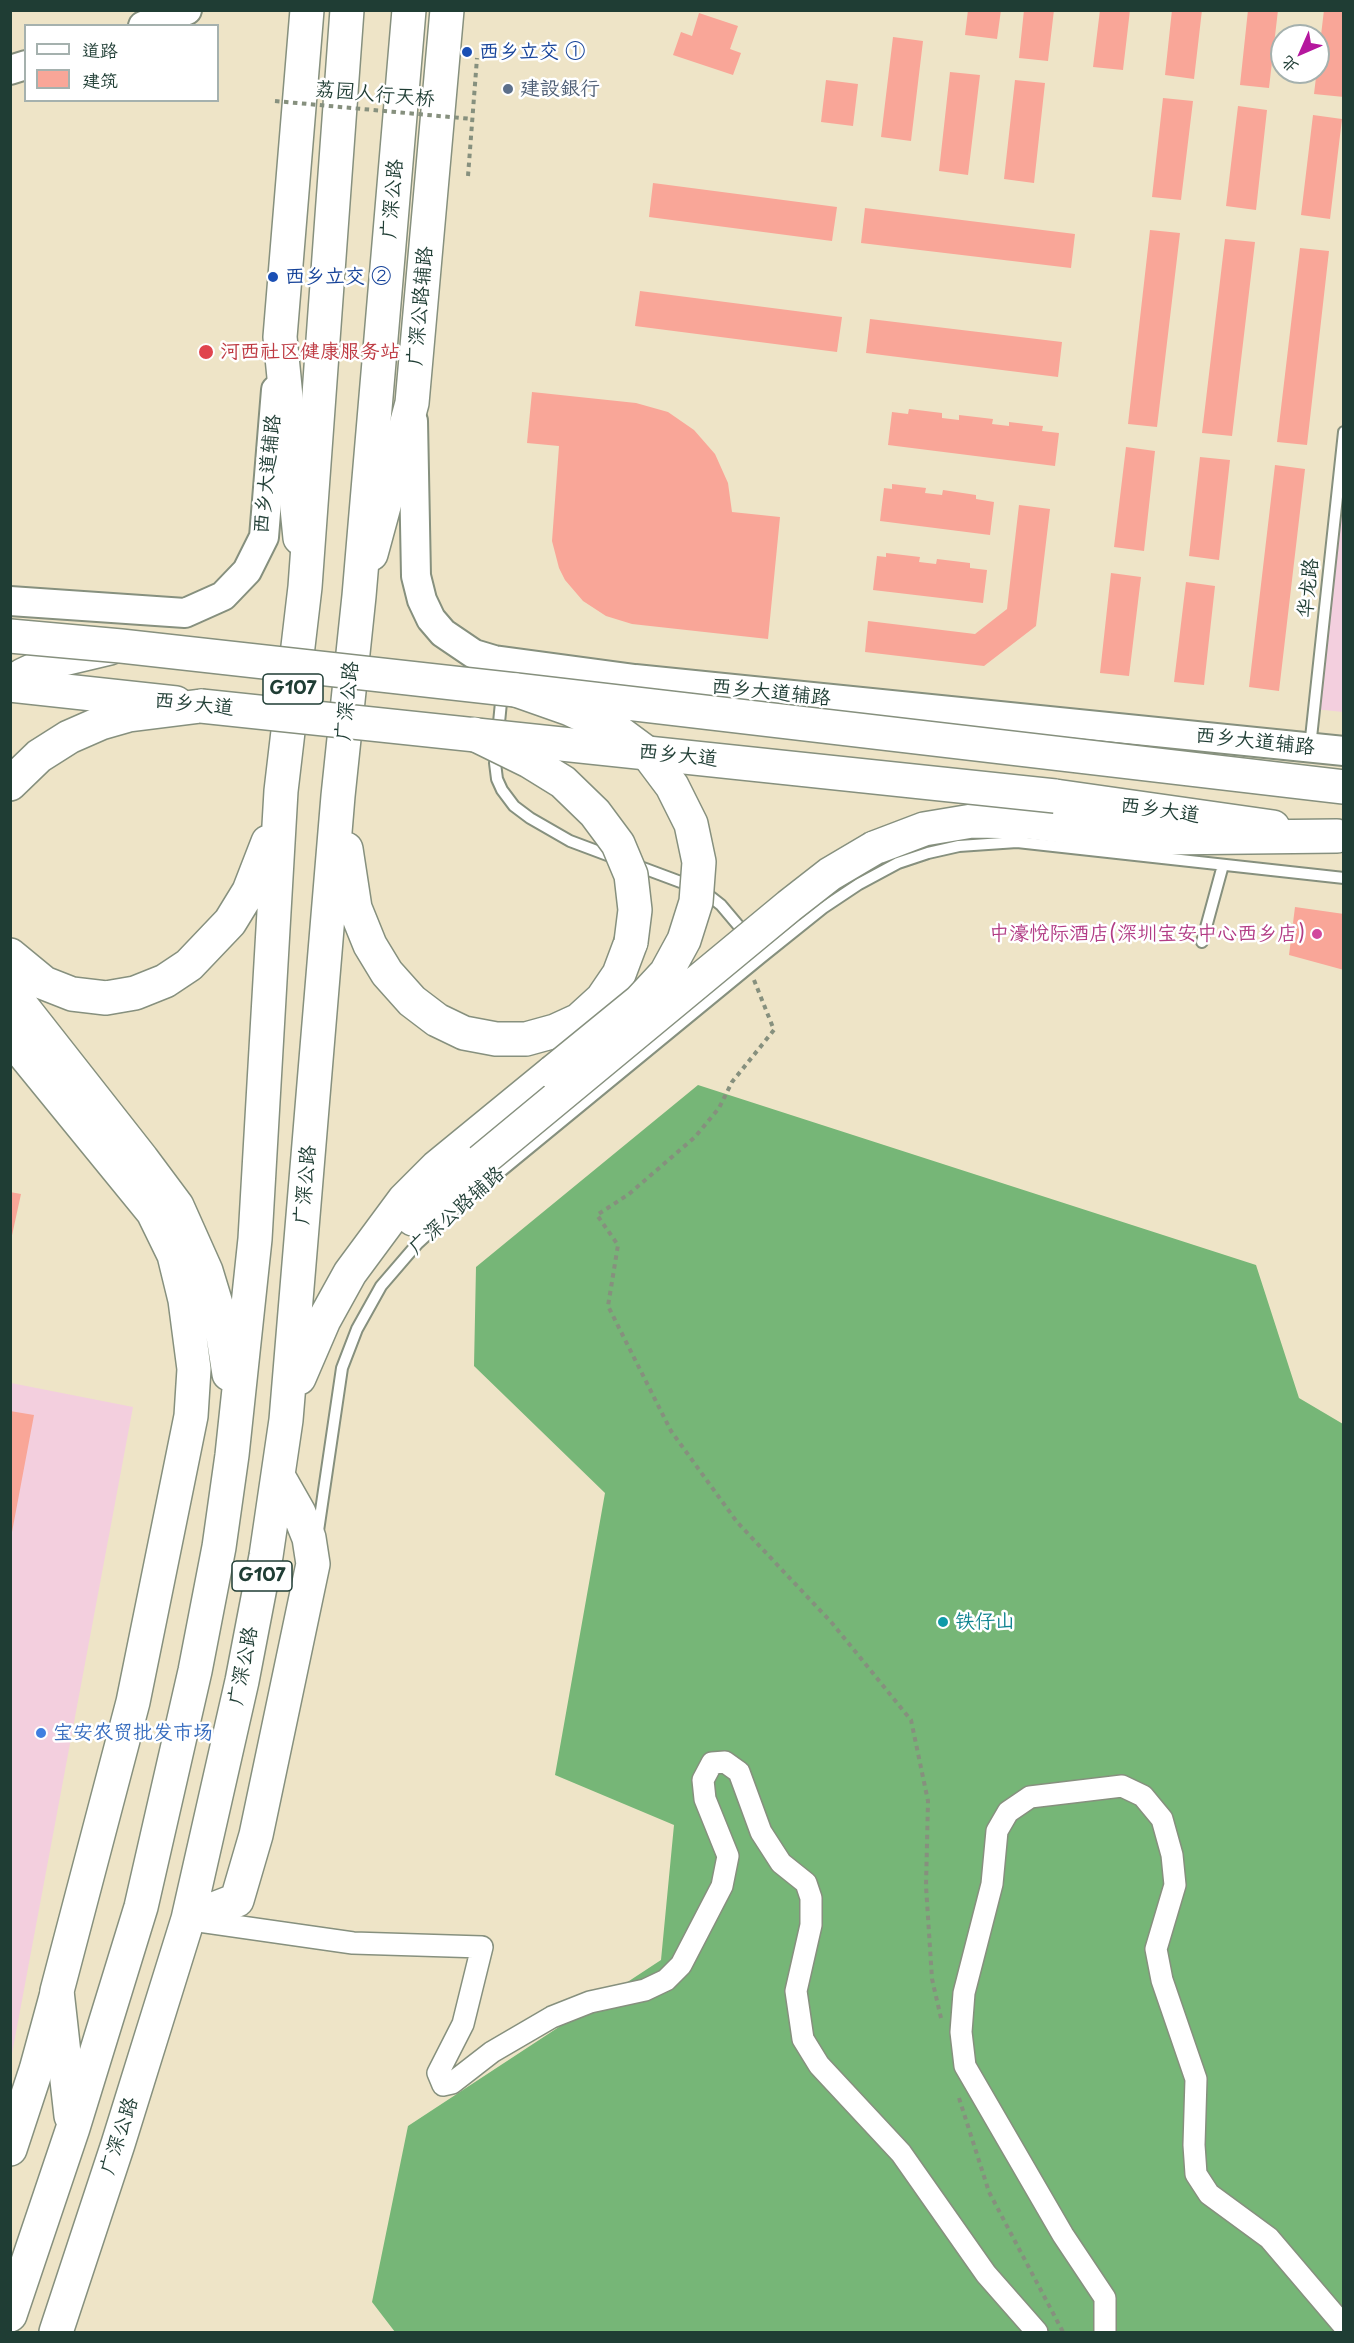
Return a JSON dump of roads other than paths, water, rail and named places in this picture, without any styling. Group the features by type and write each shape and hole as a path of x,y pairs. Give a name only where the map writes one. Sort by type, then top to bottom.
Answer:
{"main road":[{"path":"304,587 280,338 307,10"},
{"name":"G107","path":"10,2315 73,2128 141,1907 195,1671 219,1547 232,1455 255,1239 281,791 304,587 347,10"},
{"name":"广深公路","path":"56,2332 118,2144 188,1919 242,1681 266,1556 286,1420 338,796 359,596 409,10"},
{"name":"广深公路辅路","path":"359,596 412,403 449,16"},
{"path":"10,636 510,676 1344,787"},
{"path":"10,684 23,675 51,663 121,646"},
{"path":"286,1420 302,1369 324,1320 350,1274 375,1237 412,1191 438,1167 640,1001 666,973 684,940 696,902 699,862 691,824 672,786 648,754 617,731 570,709 510,676"},
{"name":"西乡大道","path":"10,684 1055,796 1340,836"},
{"path":"10,784 39,756 69,737 101,723 129,715 201,706"},
{"path":"338,796 355,908 370,945 387,973 406,994 437,1020 464,1033 496,1039 526,1039 555,1031 579,1020 602,999 619,975 631,942 635,910 631,875 618,844 595,813 563,782 529,760 474,734"},
{"path":"10,955 44,983 72,994 106,998 135,993 165,981 189,965 230,922 249,891 270,837 281,791"},
{"path":"350,1274 481,1161 789,906 831,874 874,848 924,829 972,821 1030,822 1161,838 1340,836"},
{"path":"10,992 177,1206 206,1271 220,1317 229,1369 232,1455"},
{"path":"10,1036 115,1162 153,1212 174,1256 185,1300 194,1369 191,1416 133,1702 36,2070 10,2150"},
{"path":"188,1919 237,1900 256,1835 313,1564 309,1538 299,1513 278,1476"},
{"path":"57,1991 73,2128"}],"street":[{"path":"148,24 187,10"},
{"name":"西乡大道辅路","path":"10,601 185,613 223,596 247,571 264,537 280,338"},
{"name":"西乡大道辅路","path":"412,403 416,576 422,600 431,619 443,633 510,676 634,679 1344,751"},
{"path":"188,1919 352,1944 482,1947 463,2024 438,2073 443,2085 452,2083 492,2052 552,2017 590,2002 645,1990 666,1980 681,1965 722,1886 728,1856 705,1799 703,1780 712,1763 725,1762 739,1772 761,1832 782,1863 806,1883 811,1898 812,1925 796,1991 803,2038 819,2065 901,2153 986,2274 1037,2332"},
{"path":"1105,2332 1105,2298 1063,2235 965,2066 961,2032 964,1993 992,1884 997,1831 1008,1812 1030,1797 1122,1786 1143,1796 1162,1819 1172,1856 1175,1885 1156,1949 1162,1980 1196,2079 1194,2145 1196,2174 1209,2194 1269,2238 1344,2326"}],"lane":[{"name":"华龙路","path":"1310,747 1344,432"},
{"path":"510,676 495,763 502,790 514,806 570,841 702,890 721,905 762,957 823,908 859,884 898,863 959,846 1017,842 1344,878"},
{"path":"1202,942 1223,865"},
{"name":"广深公路辅路","path":"313,1564 342,1368 357,1329 381,1286 418,1243 455,1209 762,957"},
{"path":"10,1054 110,1174 139,1214"},
{"path":"174,1308 181,1359"},
{"path":"164,1550 182,1380"}],"place":[{"name":"西乡立交 ①","path":"467,52"},
{"name":"建設銀行","path":"508,89"},
{"name":"西乡立交 ②","path":"273,277"},
{"name":"河西社区健康服务站","path":"206,352"},
{"name":"中濠悦际酒店(深圳宝安中心西乡店)","path":"1317,934"},
{"name":"铁仔山","path":"943,1622"},
{"name":"宝安农贸批发市场","path":"41,1733"}]}
